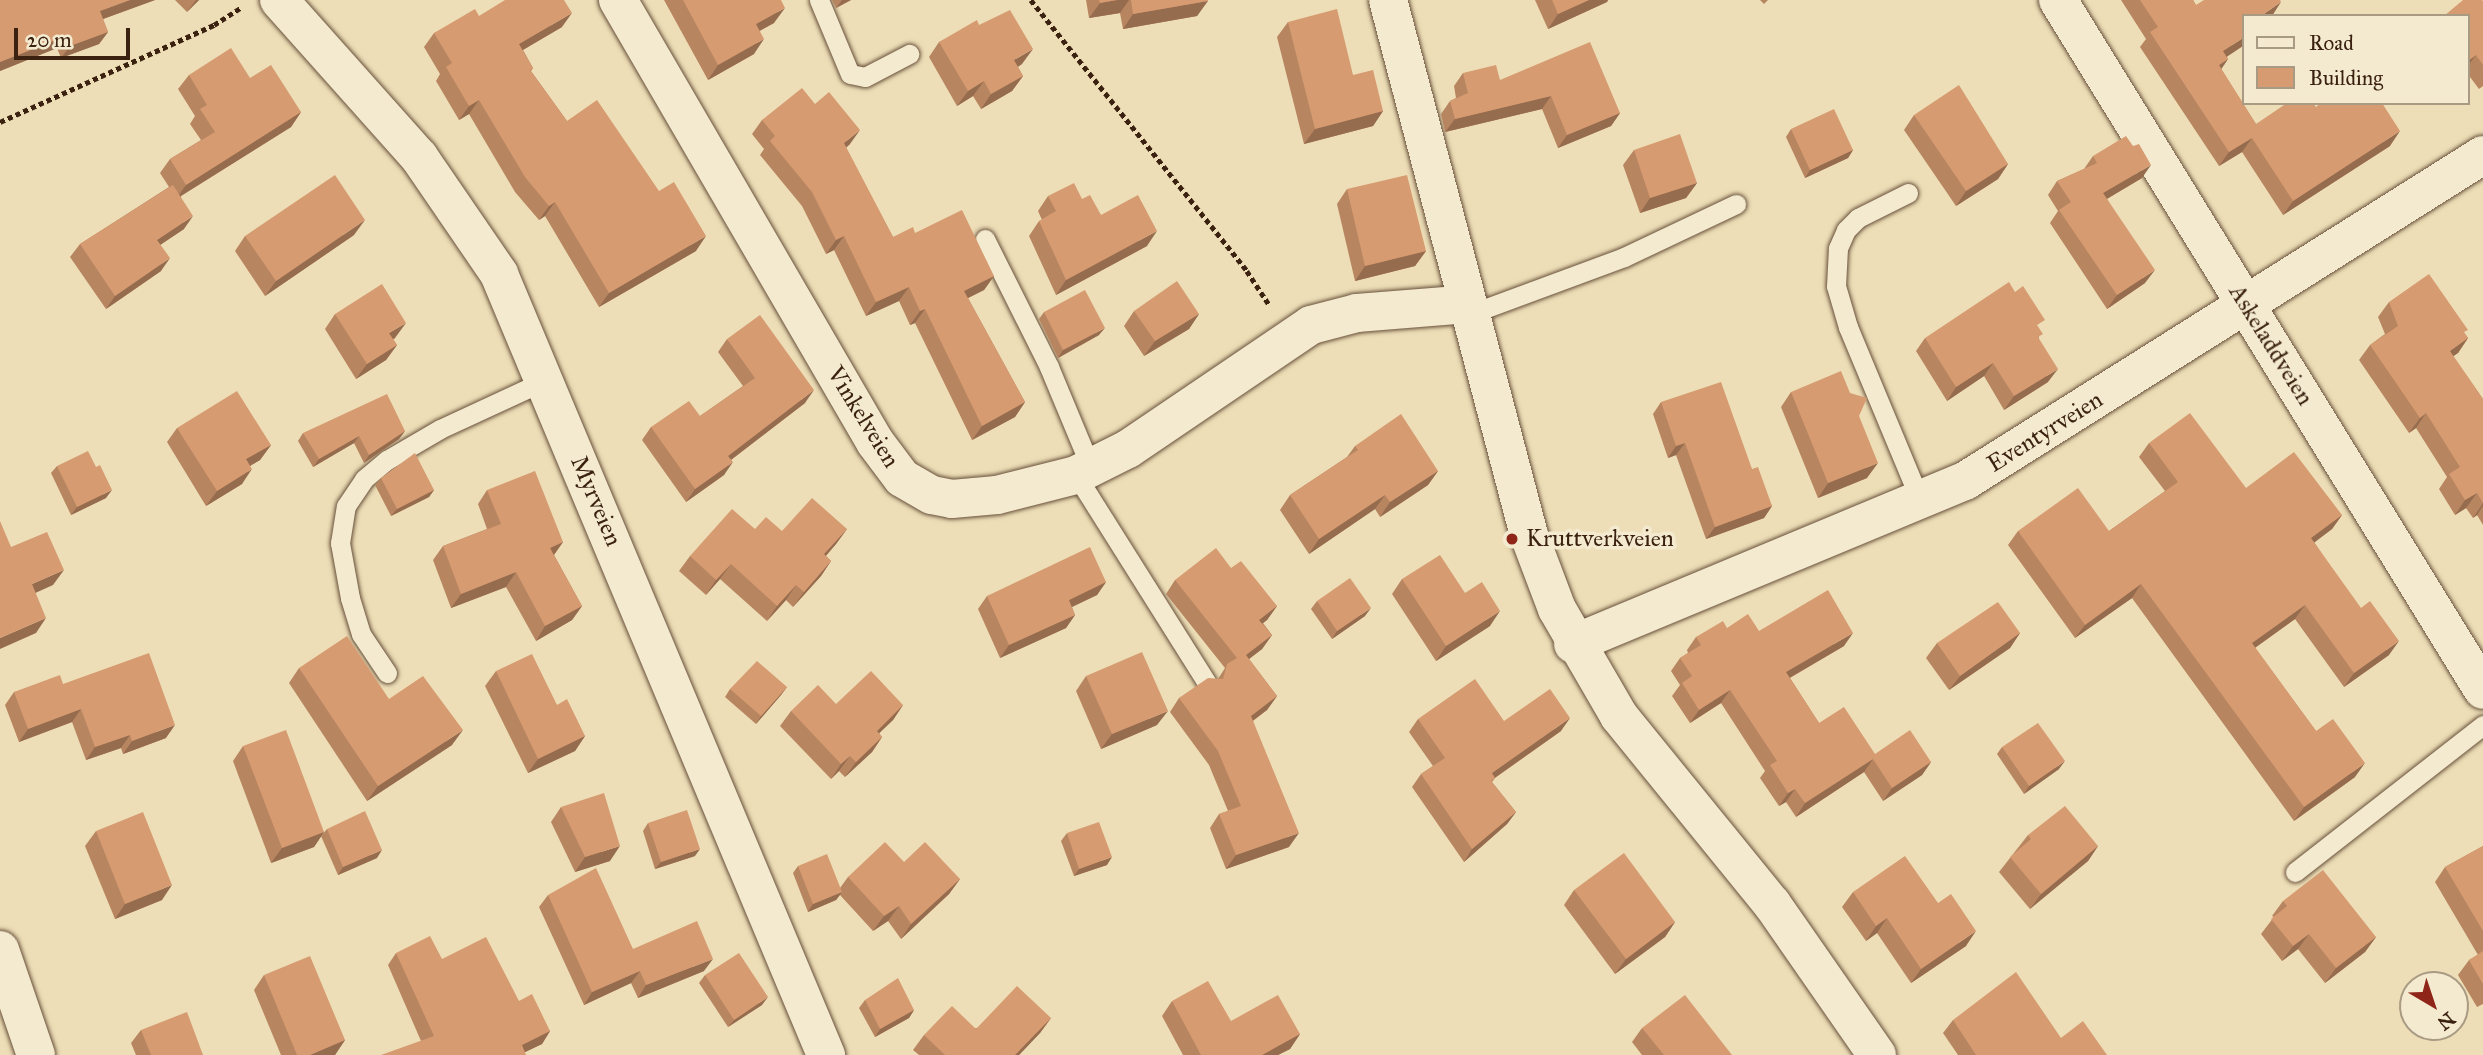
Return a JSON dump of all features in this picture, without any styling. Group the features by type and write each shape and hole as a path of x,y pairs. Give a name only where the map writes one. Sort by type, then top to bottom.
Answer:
{"street":[{"name":"Vinkelveien","path":"618,0 875,442 902,478 932,495 952,499 997,495 1083,471 1147,437 1290,337 1336,317 1469,309"},
{"path":"1388,0 1529,535 1573,644 1619,716 1772,904 1877,1055"},
{"name":"Askeladdveien","path":"2058,0 2483,690"},
{"name":"Myrveien","path":"263,2 368,96 475,233 516,309 826,1055"},
{"name":"Eventyrveien","path":"1573,644 1631,616 1922,502 2000,462 2483,155"},
{"path":"0,950 36,1055"}],"lane":[{"path":"819,0 850,74 865,77 909,54"},
{"path":"1908,193 1858,218 1846,230 1837,257 1836,286 1848,327 1922,502"},
{"path":"1469,309 1624,257 1736,204"},
{"path":"985,239 1049,366 1083,471 1207,682"},
{"path":"387,673 361,634 350,597 340,543 346,506 363,479 387,460 440,429 546,380"},
{"path":"2295,872 2483,725"}],"path":[{"path":"1031,0 1247,271 1290,337"},
{"path":"0,122 263,2"}],"building":[{"path":"0,0 130,0 100,11 108,32 70,46 66,36 0,62"},
{"path":"505,0 564,0 572,13 519,44 533,68 530,70 567,121 597,100 659,191 674,182 706,236 609,293 555,202 549,206 525,177 479,100 469,106 446,67 452,63 434,33 475,9 479,16"},
{"path":"683,0 781,0 785,8 756,24 764,39 718,65"},
{"path":"1131,0 1208,0 1208,1 1133,14"},
{"path":"1552,0 1589,0 1558,14"},
{"path":"2140,0 2193,0 2196,5 2204,0 2280,0 2281,2 2264,14 2242,14 2242,39 2223,51 2228,59 2219,65 2256,124 2284,105 2383,105 2400,131 2293,201 2252,138 2229,152 2150,32 2158,27"},
{"path":"2463,0 2483,1 2483,65 2476,55 2469,60 2469,14 2446,14"},
{"path":"1337,9 1353,75 1373,70 1383,111 1315,129 1288,22"},
{"path":"1010,10 1033,49 1014,60 1023,76 991,94 984,81 968,91 939,42 977,20 979,25"},
{"path":"1590,42 1620,113 1567,135 1551,96 1455,119 1450,101 1468,93 1463,73 1496,65 1500,80"},
{"path":"231,48 250,78 271,65 301,112 186,185 170,159 215,132 200,109 207,105 189,75"},
{"path":"1959,85 2008,164 1966,191 1914,115"},
{"path":"802,88 815,104 829,92 860,130 844,143 893,237 913,227 915,233 962,210 994,276 964,291 1025,402 982,426 925,309 920,311 909,287 876,302 844,236 836,240 812,192 770,141 775,136 762,120"},
{"path":"1834,109 1853,150 1810,170 1791,129"},
{"path":"1680,134 1697,183 1650,198 1634,150"},
{"path":"2126,136 2133,146 2139,144 2151,165 2103,193 2155,270 2117,295 2059,210 2071,202 2057,181 2097,163 2093,156"},
{"path":"335,175 365,220 276,281 245,236"},
{"path":"1407,175 1426,251 1365,266 1347,189"},
{"path":"1074,183 1082,199 1090,195 1101,215 1138,195 1157,231 1066,280 1039,221 1056,211 1048,196"},
{"path":"173,185 193,216 157,240 170,258 115,296 80,244"},
{"path":"2429,274 2468,330 2464,332 2468,338 2450,351 2483,399 2483,503 2477,493 2465,500 2449,474 2460,467 2426,413 2420,418 2370,345 2398,326 2389,302"},
{"path":"1177,281 1199,314 1155,341 1134,311"},
{"path":"2009,282 2015,292 2023,286 2045,320 2037,325 2043,334 2038,337 2058,369 2014,396 1993,363 1956,387 1925,338"},
{"path":"382,284 406,323 389,333 397,345 367,364 335,314"},
{"path":"1085,290 1105,328 1063,350 1044,312"},
{"path":"760,315 814,390 728,456 733,462 695,489 651,427 689,401 700,416 755,378 727,339"},
{"path":"1841,371 1850,393 1867,398 1859,416 1878,463 1828,483 1791,392"},
{"path":"1721,382 1752,469 1758,467 1772,506 1715,527 1685,443 1676,446 1661,402"},
{"path":"237,391 271,445 246,459 252,469 217,491 177,428"},
{"path":"387,394 405,431 369,455 359,436 319,459 303,433"},
{"path":"2190,413 2246,488 2294,452 2342,515 2311,538 2361,608 2370,601 2399,641 2354,673 2305,605 2252,643 2316,731 2333,719 2365,763 2304,807 2141,584 2085,625 2018,531 2078,488 2109,531 2178,482 2149,443"},
{"path":"1401,414 1438,471 1390,502 1385,495 1319,539 1290,495 1358,450 1355,446"},
{"path":"88,451 96,467 100,465 112,490 77,507 57,466"},
{"path":"415,453 434,490 397,509 381,478"},
{"path":"535,471 563,542 550,548 582,606 545,626 516,572 461,594 443,546 501,524 487,490"},
{"path":"812,498 847,529 824,554 831,561 804,592 796,585 777,606 731,564 716,580 690,556 732,509 755,529 766,517 782,531"},
{"path":"0,521 11,547 47,532 64,570 32,584 46,618 0,638"},
{"path":"1090,547 1106,582 1069,600 1075,615 1009,645 987,596"},
{"path":"1216,548 1231,568 1241,561 1277,606 1259,620 1272,635 1246,655 1277,696 1251,716 1299,833 1236,855 1219,814 1241,806 1218,751 1179,698 1208,678 1223,679 1227,664 1237,658 1175,580"},
{"path":"1440,555 1465,593 1482,582 1500,611 1446,646 1402,579"},
{"path":"1350,578 1371,608 1337,631 1317,601"},
{"path":"1828,590 1853,633 1786,672 1819,723 1844,707 1875,754 1910,730 1931,762 1892,788 1873,759 1805,803 1795,789 1788,793 1770,765 1777,761 1730,690 1699,710 1682,683 1692,676 1680,658 1701,645 1696,637 1723,621 1727,628 1748,614 1759,631"},
{"path":"1998,602 2020,633 1960,676 1937,643"},
{"path":"347,636 389,699 423,676 463,730 378,786 299,668"},
{"path":"1142,652 1168,711 1112,734 1086,676"},
{"path":"149,653 175,725 132,741 130,735 95,747 81,709 28,729 14,692 60,675 63,684"},
{"path":"532,654 557,705 567,699 585,736 538,759 496,671"},
{"path":"757,661 787,687 761,716 730,689"},
{"path":"871,671 903,705 877,731 882,737 856,762 850,756 841,764 791,711 818,685 836,704"},
{"path":"1475,679 1504,721 1550,689 1570,718 1492,773 1495,778 1491,781 1516,812 1472,849 1421,774 1445,758 1418,719"},
{"path":"2038,723 2065,761 2029,786 2002,747"},
{"path":"286,730 324,832 282,848 243,746"},
{"path":"604,793 620,846 585,857 561,807"},
{"path":"2065,806 2098,846 2041,894 2010,857 2031,839 2028,835"},
{"path":"687,810 700,849 661,862 648,823"},
{"path":"365,811 382,850 343,867 327,829"},
{"path":"143,812 172,885 125,904 96,831"},
{"path":"1099,822 1112,857 1079,869 1067,833"},
{"path":"885,842 904,862 925,842 960,879 911,924 899,906 884,916 848,877"},
{"path":"2483,846 2483,931 2445,867"},
{"path":"1624,853 1675,922 1626,959 1574,890"},
{"path":"827,854 842,892 813,904 798,866"},
{"path":"1905,856 1938,903 1951,894 1976,931 1921,969 1887,918 1876,926 1853,892"},
{"path":"596,868 633,949 697,921 713,959 646,985 640,971 592,992 548,895"},
{"path":"2323,870 2376,937 2336,968 2309,934 2293,946 2271,919 2287,906 2283,901"},
{"path":"430,936 442,959 486,937 519,1001 532,994 550,1031 522,1045 526,1055 381,1055 434,1036 396,953"},
{"path":"2483,951 2483,984 2469,960"},
{"path":"739,953 768,997 734,1020 705,975"},
{"path":"310,956 345,1040 310,1055 297,1055 264,975"},
{"path":"2016,972 2061,1038 2083,1021 2107,1055 1976,1055 1953,1020"},
{"path":"898,978 914,1010 880,1029 865,1000"},
{"path":"1208,981 1231,1021 1278,995 1300,1034 1262,1055 1201,1055 1172,1001"},
{"path":"1017,986 1051,1018 1015,1055 945,1055 924,1035 952,1006 976,1029"},
{"path":"1685,995 1732,1055 1664,1055 1642,1028"},
{"path":"187,1012 203,1055 151,1055 141,1030"}],"place":[{"name":"Kruttverkveien","path":"1512,539"}]}
